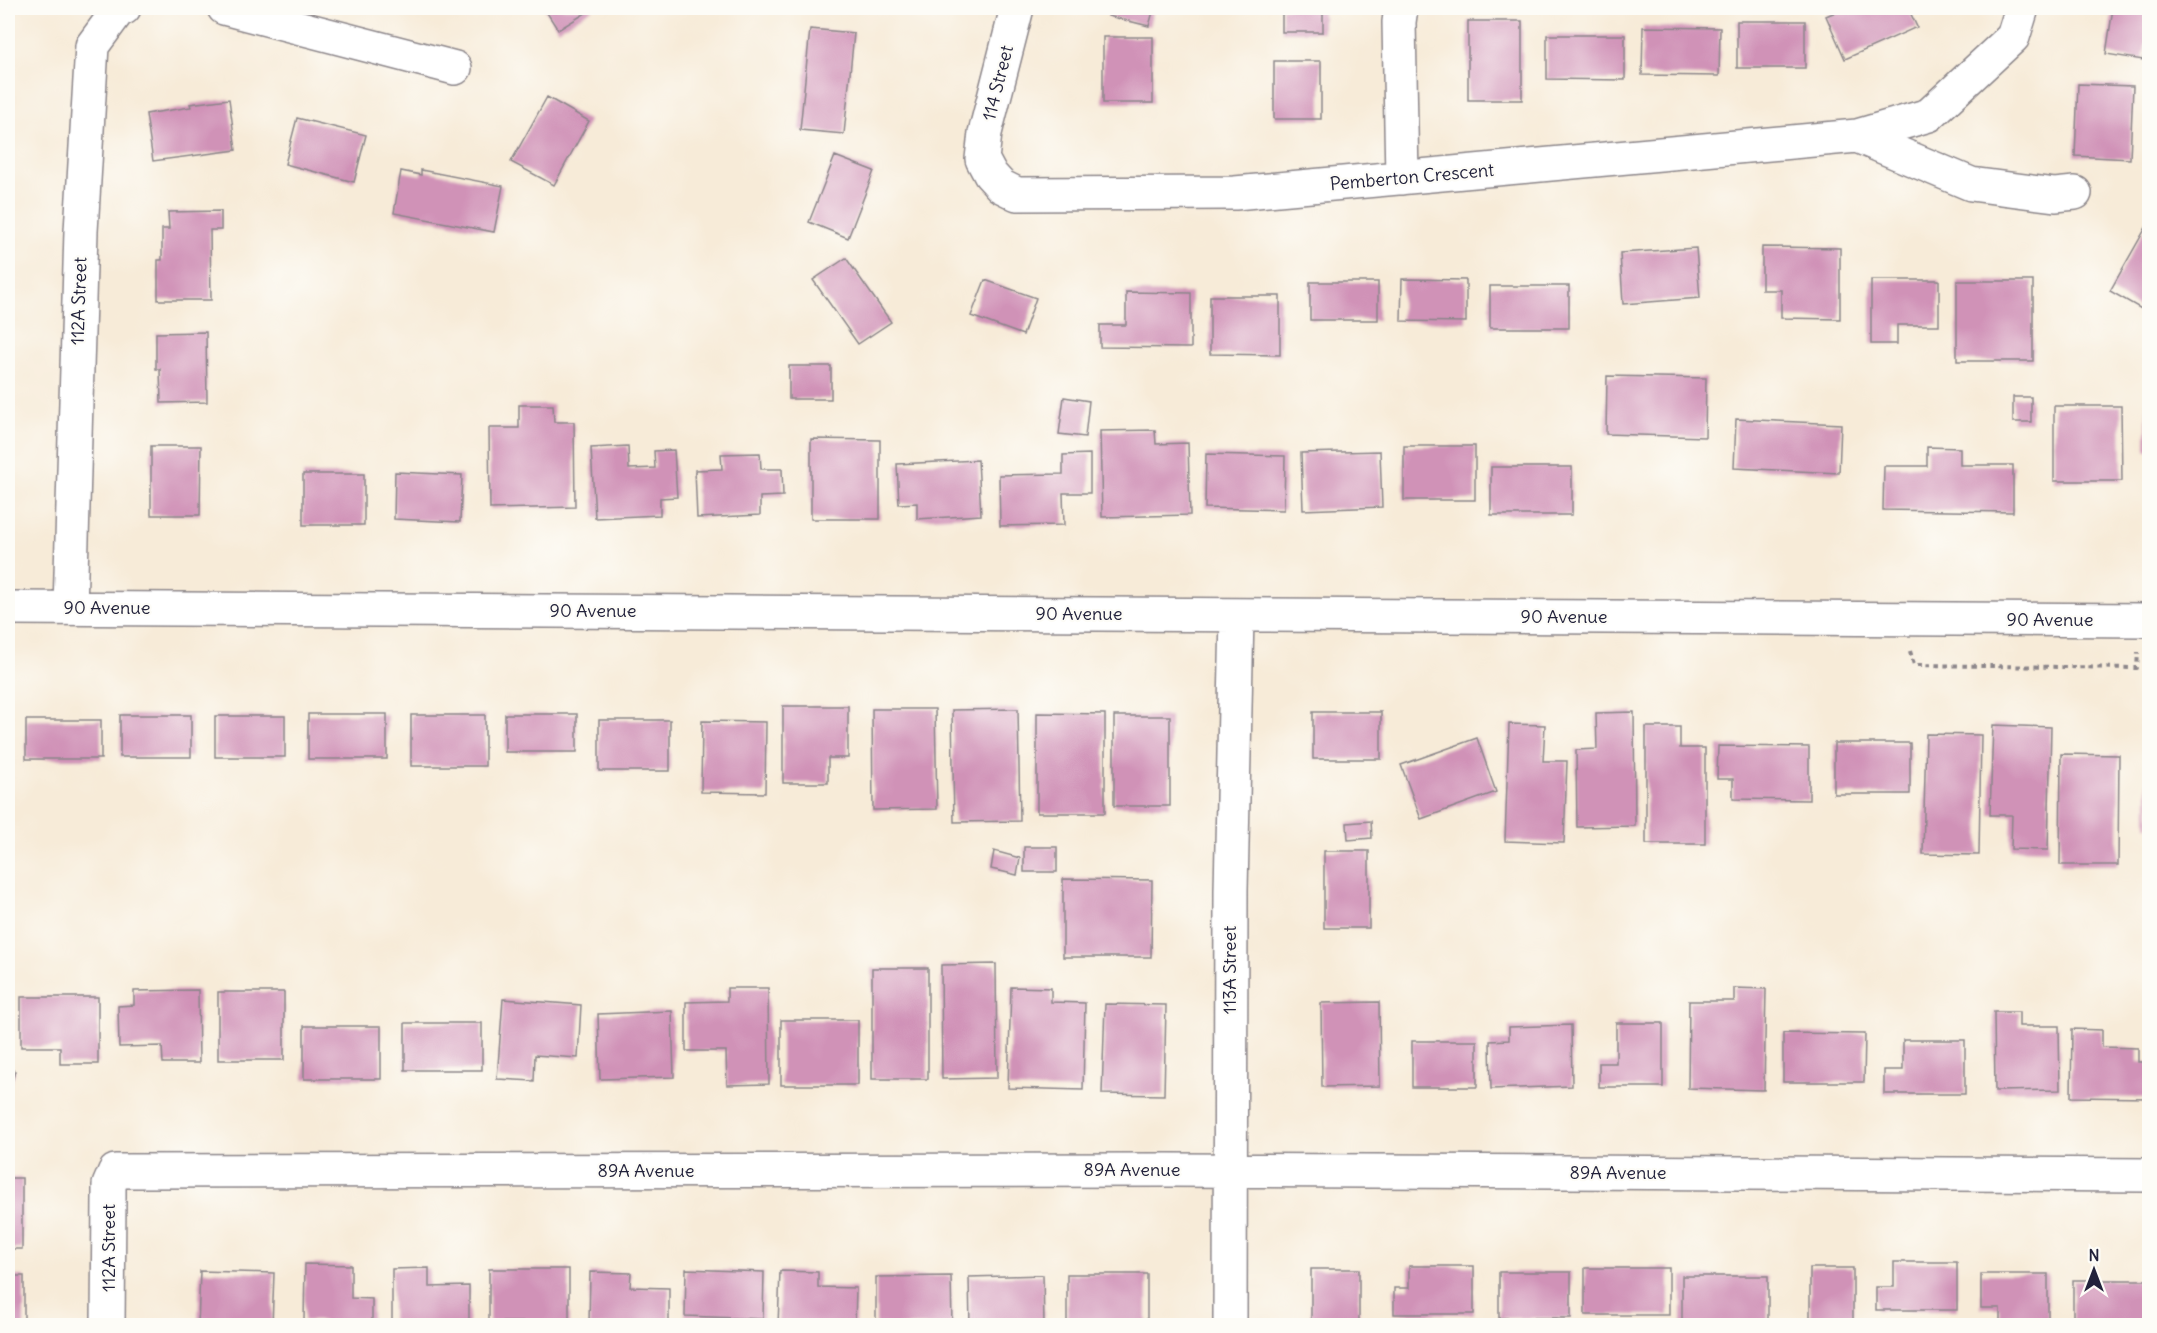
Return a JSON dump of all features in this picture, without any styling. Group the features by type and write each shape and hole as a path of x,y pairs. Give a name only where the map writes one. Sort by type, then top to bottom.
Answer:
{"street":[{"name":"112A Street","path":"70,608 81,231 92,46 120,8 124,8"},
{"path":"224,8 455,68"},
{"name":"114 Street","path":"982,159 985,133 1017,8"},
{"path":"1401,8 1399,22 1402,178"},
{"name":"Pemberton Crescent","path":"982,159 990,174 1001,186 1017,194 1236,192 1857,136 1929,115 2013,37 2022,8"},
{"name":"Pemberton Crescent","path":"1857,136 1971,184 2055,195 2075,193"},
{"name":"90 Avenue","path":"8,608 1237,615 2144,632"},
{"name":"113A Street","path":"1230,1326 1231,890 1237,615"},
{"name":"112A Street","path":"108,1326 109,1185 115,1171"},
{"name":"89A Avenue","path":"115,1171 1229,1171 2150,1175"}],"path":[{"path":"1910,641 1914,665 2138,668 2144,632"}],"building":[{"path":"544,8 594,8 558,30"},
{"path":"1110,8 1154,8 1149,26 1108,16"},
{"path":"1282,8 1323,8 1323,32 1282,32"},
{"path":"1845,8 1908,8 1917,27 1845,59 1826,16"},
{"path":"2113,8 2150,8 2150,42 2146,42 2143,60 2106,54"},
{"path":"1468,21 1522,21 1522,100 1468,100"},
{"path":"1737,21 1805,21 1805,68 1737,68"},
{"path":"1643,27 1720,28 1719,76 1642,75"},
{"path":"810,29 854,33 844,134 800,130"},
{"path":"1547,35 1625,35 1625,80 1547,79"},
{"path":"1103,37 1153,37 1153,103 1103,103"},
{"path":"1274,61 1321,61 1321,119 1274,119"},
{"path":"2078,84 2133,86 2130,159 2075,156"},
{"path":"547,97 589,121 554,185 511,162"},
{"path":"229,99 236,150 153,161 146,114 191,107 190,104"},
{"path":"297,118 366,135 354,182 285,164"},
{"path":"835,156 874,171 848,238 809,222"},
{"path":"421,170 503,186 494,232 394,213 401,171 421,175"},
{"path":"221,211 221,230 210,230 211,300 158,300 158,260 162,260 162,229 169,229 168,212"},
{"path":"2150,224 2150,314 2110,291"},
{"path":"1762,247 1840,248 1840,319 1781,318 1781,290 1762,290"},
{"path":"1696,248 1700,298 1623,304 1620,253"},
{"path":"846,258 891,322 858,344 813,280"},
{"path":"1402,279 1466,280 1466,322 1401,321"},
{"path":"985,280 1036,298 1023,335 971,316"},
{"path":"1871,280 1939,280 1939,325 1897,325 1897,344 1871,344"},
{"path":"1957,281 2033,281 2033,361 1957,361"},
{"path":"1310,282 1378,282 1378,320 1310,320"},
{"path":"1490,286 1569,286 1569,328 1490,328"},
{"path":"1126,292 1191,293 1191,348 1100,347 1100,325 1126,325"},
{"path":"1210,296 1280,296 1280,355 1210,354"},
{"path":"206,332 207,402 161,403 160,369 156,369 156,333"},
{"path":"789,366 831,366 831,399 789,399"},
{"path":"1607,376 1706,378 1705,437 1606,434"},
{"path":"2147,391 2150,391 2150,450 2146,450"},
{"path":"1064,397 1089,401 1085,437 1059,434"},
{"path":"2013,397 2031,397 2031,422 2013,422"},
{"path":"519,405 553,405 554,422 574,422 575,507 490,509 489,428 519,428"},
{"path":"2054,406 2121,406 2122,481 2054,481"},
{"path":"1736,419 1841,424 1839,473 1734,468"},
{"path":"1155,430 1156,444 1188,443 1190,515 1102,517 1100,431"},
{"path":"811,439 880,440 880,519 811,519"},
{"path":"151,446 201,446 200,515 151,515"},
{"path":"628,446 629,469 655,468 654,451 674,450 677,497 660,498 660,515 595,518 591,448"},
{"path":"1404,446 1475,446 1475,500 1404,500"},
{"path":"1927,447 1960,448 1960,465 2013,465 2013,512 1883,510 1884,466 1927,466"},
{"path":"1380,451 1382,507 1303,510 1301,453"},
{"path":"760,453 761,469 782,469 783,496 760,497 760,515 697,518 695,470 722,469 721,454"},
{"path":"1090,454 1090,493 1063,493 1064,525 1000,526 999,475 1063,474 1063,455"},
{"path":"1206,454 1285,456 1284,510 1205,508"},
{"path":"978,460 981,515 917,519 917,503 899,504 897,464"},
{"path":"1491,467 1572,467 1572,515 1491,515"},
{"path":"395,472 462,475 460,522 394,519"},
{"path":"303,474 364,474 364,525 303,525"},
{"path":"783,706 848,706 848,758 828,758 828,783 783,783"},
{"path":"872,709 935,709 937,809 873,810"},
{"path":"1018,709 1020,821 954,822 952,710"},
{"path":"1313,712 1381,712 1381,759 1313,759"},
{"path":"1634,712 1635,826 1577,827 1576,750 1597,749 1596,713"},
{"path":"1037,713 1105,714 1105,813 1037,813"},
{"path":"308,714 387,714 387,759 308,759"},
{"path":"505,714 577,714 577,752 505,752"},
{"path":"120,715 191,715 191,757 120,757"},
{"path":"411,715 485,715 485,766 411,766"},
{"path":"215,716 285,716 285,757 215,757"},
{"path":"1114,716 1170,716 1170,806 1114,806"},
{"path":"26,720 101,720 101,759 26,759"},
{"path":"599,720 670,720 670,771 599,771"},
{"path":"702,721 766,722 765,793 701,792"},
{"path":"1509,724 1545,725 1543,761 1567,761 1564,843 1505,841"},
{"path":"1993,725 2051,727 2048,850 2011,849 2012,815 1990,815"},
{"path":"1646,727 1680,727 1680,748 1705,748 1705,844 1646,844"},
{"path":"1926,734 1981,735 1979,855 1923,854"},
{"path":"1477,738 1496,792 1421,819 1401,765"},
{"path":"1834,743 1910,743 1910,794 1834,794"},
{"path":"1718,746 1809,747 1809,800 1733,799 1733,779 1717,779"},
{"path":"2061,754 2119,755 2118,865 2060,865"},
{"path":"2147,781 2150,781 2150,826 2147,826"},
{"path":"1371,821 1372,838 1348,840 1347,823"},
{"path":"1024,847 1057,847 1057,872 1024,872"},
{"path":"994,851 1020,858 1017,875 991,869"},
{"path":"1324,851 1369,851 1369,928 1324,928"},
{"path":"1063,879 1152,880 1151,957 1063,957"},
{"path":"996,964 997,1078 942,1079 941,965"},
{"path":"872,968 928,968 928,1079 872,1079"},
{"path":"1011,987 1051,988 1051,1002 1085,1003 1083,1090 1008,1088"},
{"path":"727,988 768,988 769,1084 727,1085 726,1051 686,1051 686,1002 727,1001"},
{"path":"1734,988 1766,989 1764,1090 1688,1088 1689,1001 1734,1001"},
{"path":"198,990 199,1063 163,1063 162,1046 119,1047 118,1006 134,1005 134,991"},
{"path":"218,992 284,992 284,1060 218,1060"},
{"path":"21,997 98,997 98,1064 60,1064 60,1047 21,1047"},
{"path":"503,999 581,1005 578,1058 535,1055 534,1081 497,1079"},
{"path":"1379,1002 1380,1086 1322,1087 1321,1003"},
{"path":"1105,1004 1166,1005 1164,1095 1102,1094"},
{"path":"672,1011 674,1077 600,1079 598,1014"},
{"path":"1994,1012 2019,1012 2019,1026 2059,1026 2060,1090 1995,1091"},
{"path":"781,1020 858,1020 858,1085 781,1085"},
{"path":"405,1023 482,1023 482,1070 405,1070"},
{"path":"1616,1023 1663,1023 1663,1087 1599,1087 1599,1063 1616,1063"},
{"path":"1571,1025 1572,1086 1491,1089 1490,1041 1509,1040 1509,1027"},
{"path":"304,1026 381,1026 381,1079 304,1079"},
{"path":"2072,1029 2102,1030 2102,1047 2138,1048 2138,1062 2150,1062 2150,1098 2071,1097"},
{"path":"1783,1033 1865,1034 1864,1082 1783,1082"},
{"path":"1903,1040 1965,1040 1965,1094 1884,1094 1884,1070 1903,1070"},
{"path":"1412,1041 1477,1041 1477,1087 1412,1087"},
{"path":"8,1068 15,1071 8,1095"},
{"path":"8,1178 22,1178 22,1249 8,1249"},
{"path":"1894,1262 1957,1262 1957,1310 1876,1310 1876,1287 1894,1287"},
{"path":"305,1264 351,1265 351,1298 372,1299 372,1326 323,1326 323,1321 304,1321"},
{"path":"1409,1266 1474,1266 1474,1314 1394,1314 1394,1288 1409,1288"},
{"path":"429,1268 429,1287 469,1286 469,1326 392,1326 392,1269"},
{"path":"1585,1268 1669,1268 1669,1315 1585,1315"},
{"path":"1810,1268 1853,1268 1853,1326 1810,1326"},
{"path":"489,1269 569,1269 569,1326 523,1326 523,1322 489,1322"},
{"path":"686,1269 764,1272 763,1319 685,1316"},
{"path":"1311,1269 1359,1269 1359,1326 1311,1326"},
{"path":"200,1271 274,1273 272,1326 198,1326"},
{"path":"780,1271 818,1272 818,1287 856,1288 855,1326 778,1326"},
{"path":"590,1272 631,1273 630,1287 669,1288 669,1326 589,1326"},
{"path":"1499,1272 1571,1272 1571,1318 1499,1318"},
{"path":"1067,1274 1147,1274 1147,1326 1067,1326"},
{"path":"1981,1274 2048,1274 2048,1326 2000,1326 2000,1308 1981,1308"},
{"path":"1043,1275 1044,1326 970,1326 969,1277"},
{"path":"8,1276 24,1276 24,1326 8,1326"},
{"path":"951,1276 952,1326 876,1326 876,1277"},
{"path":"1682,1276 1768,1276 1768,1326 1682,1326"},
{"path":"2073,1280 2150,1280 2150,1326 2073,1326"}]}
